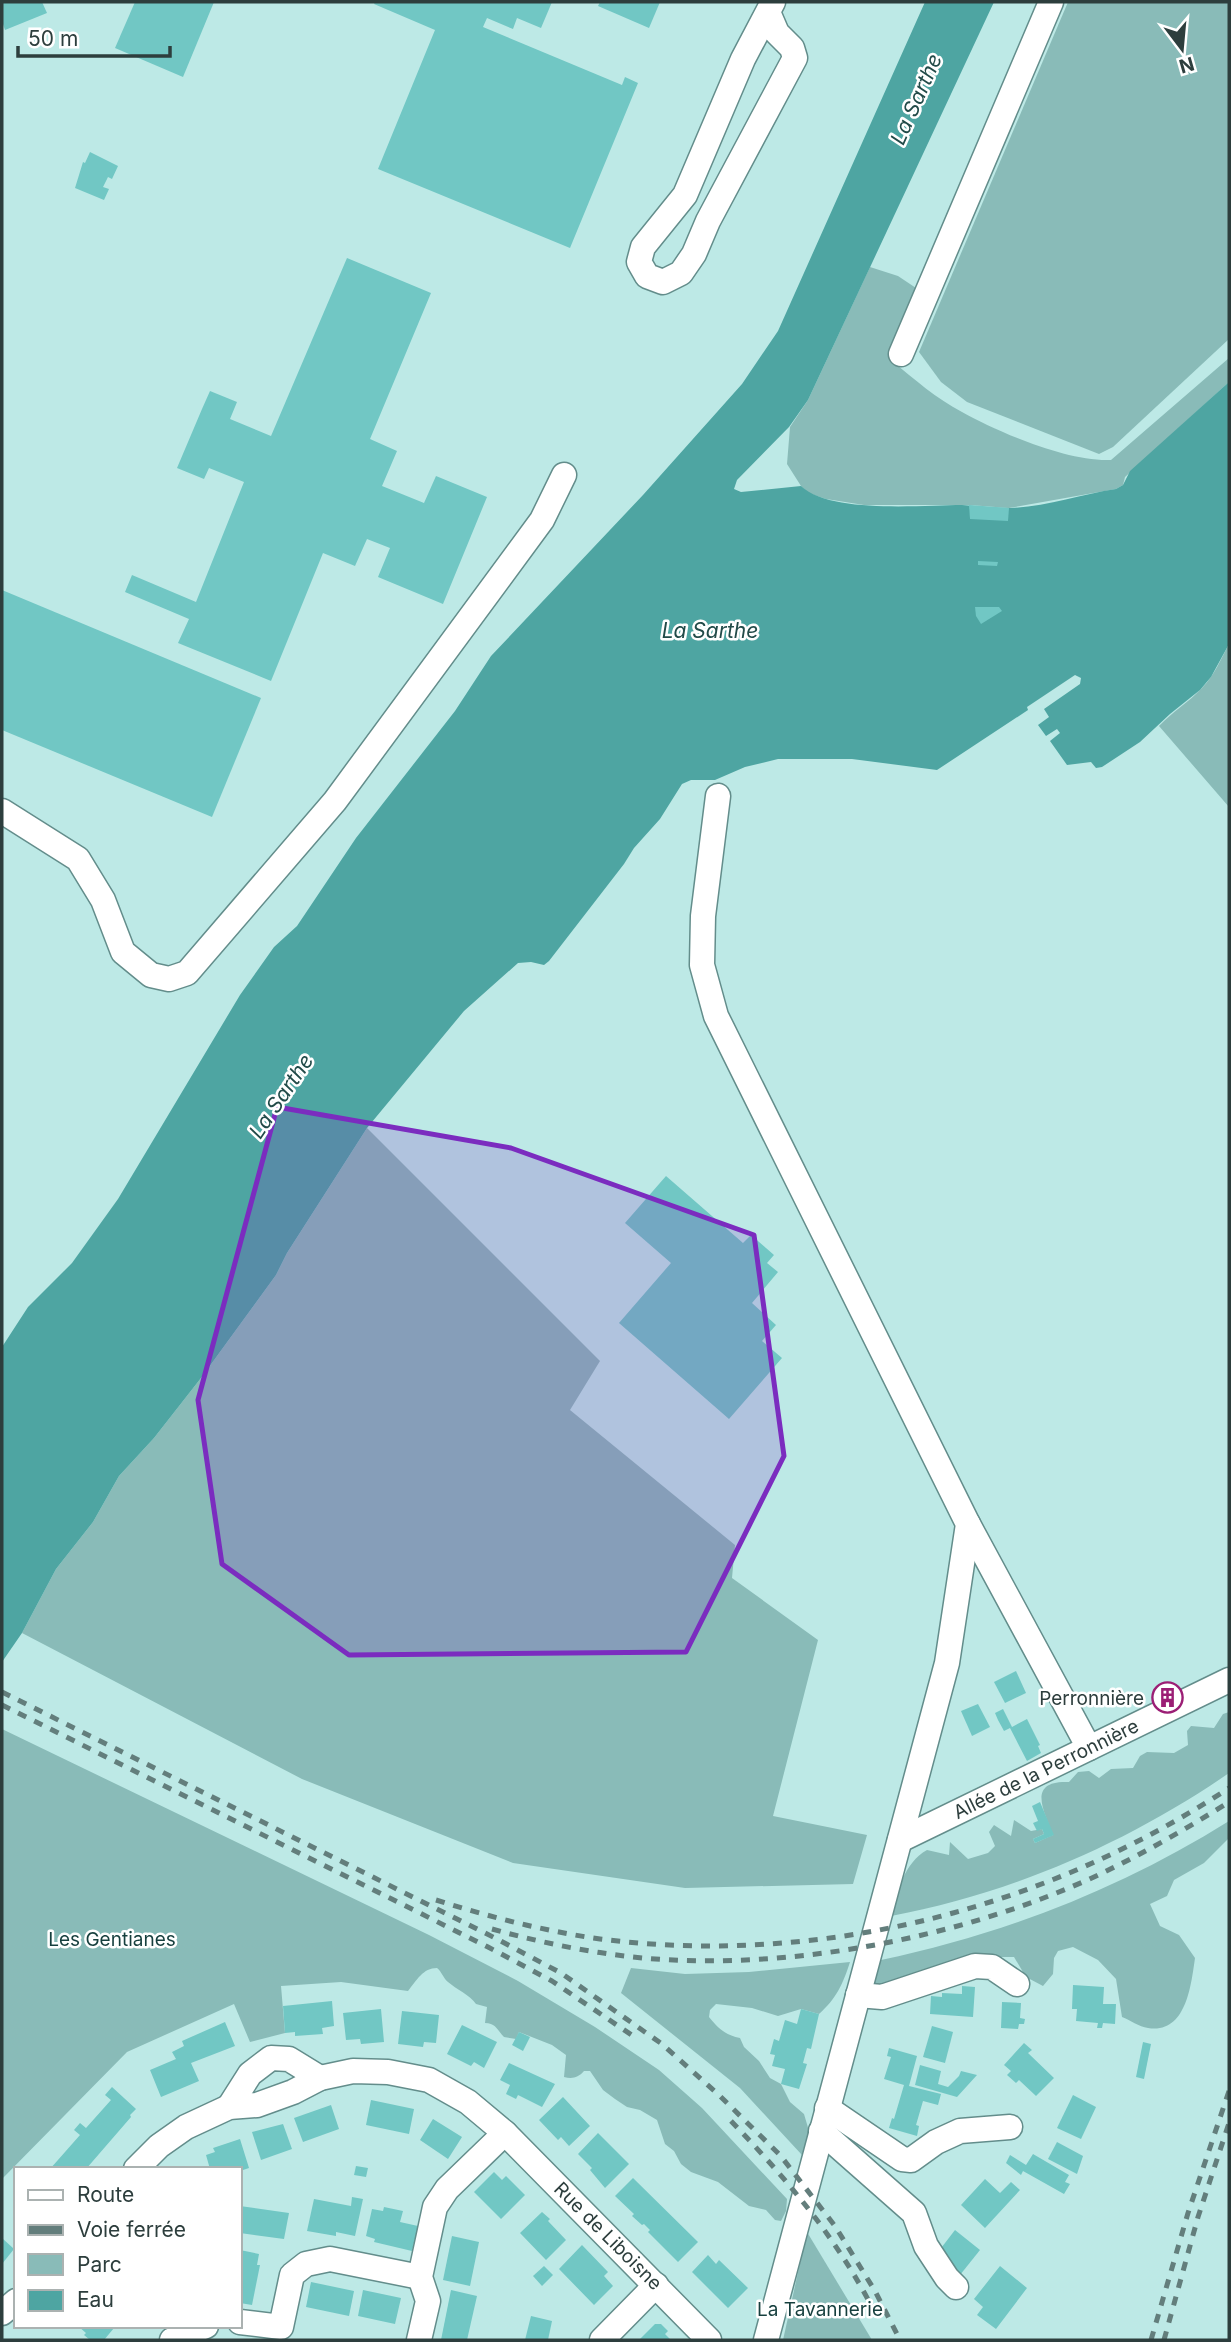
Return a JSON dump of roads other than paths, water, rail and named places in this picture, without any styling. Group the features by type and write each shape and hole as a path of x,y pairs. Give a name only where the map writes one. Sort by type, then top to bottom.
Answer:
{"street":[{"path":"901,354 1051,2"},
{"path":"770,7 777,33 792,48 795,58 708,221 694,254 681,273 663,282 647,276 639,262 643,247 685,195 743,59 770,7"},
{"path":"2,811 78,859 103,900 123,951 151,975 169,979 187,973 335,802 542,520 564,475"},
{"path":"718,796 703,916 702,965 716,1016 968,1524 1089,1748"},
{"path":"766,2340 947,1663 968,1524"},
{"name":"Allée de la Perronnière","path":"900,1840 1229,1680"},
{"path":"858,1995 882,1997 975,1966 992,1967 1017,1984"},
{"path":"229,2107 250,2074 271,2058 289,2059 320,2078"},
{"name":"Rue de Liboisne","path":"138,2167 159,2146 186,2127 229,2107 257,2105 293,2092 320,2078 353,2071 388,2072 429,2080 468,2102 505,2133 709,2340"},
{"path":"824,2119 902,2159 912,2160 936,2142 960,2131 1010,2127"},
{"path":"824,2119 914,2213 926,2246 956,2287"},
{"path":"419,2340 428,2301 420,2277 435,2207 447,2189 505,2133"},
{"path":"242,2322 281,2327 292,2275 306,2264 330,2259 420,2277"},
{"path":"602,2340 656,2285"},
{"path":"158,2328 172,2340 201,2328"}],"water":[{"name":"La Sarthe","path":"925,2 994,2 808,400 789,427 737,480 734,489 741,492 801,486 815,495 854,504 1011,508 1116,489 1123,485 1130,471 1229,382 1229,644 1211,677 1200,690 1140,742 1102,767 1096,768 1091,762 1067,765 1050,741 1060,733 1057,729 1046,736 1038,725 1049,717 1044,709 1080,684 1081,678 1075,675 1027,707 1028,710 937,770 852,759 778,759 745,767 715,780 691,780 682,784 660,819 634,848 549,961 544,965 518,963 464,1011 367,1128 287,1253 276,1275 201,1378 154,1438 119,1476 93,1522 56,1569 22,1633 2,1662 2,1347 28,1307 72,1263 118,1199 240,995 274,947 297,926 356,838 455,711 491,656 643,495 742,384 778,331"}],"railway":[{"path":"2,1692 561,1973 662,2044 780,2155 835,2226 875,2291 900,2340"},
{"path":"2,1705 488,1947 552,1981 636,2038"},
{"path":"436,1900 517,1923 600,1939 683,1946 766,1944 848,1935 928,1919 1007,1896 1084,1867 1158,1830 1229,1788"},
{"path":"492,1929 605,1953 699,1961 815,1954 873,1945 931,1933 1042,1899 1129,1860 1229,1802"},
{"path":"1151,2340 1188,2213 1229,2091"},
{"path":"731,2121 771,2164 826,2232 872,2307"},
{"path":"1164,2340 1198,2217 1229,2123"}],"place":[{"name":"Perronnière","path":"1167,1698"}],"park label":[{"name":"Les Gentianes","path":"112,1939"},
{"name":"La Tavannerie","path":"820,2309"}]}
